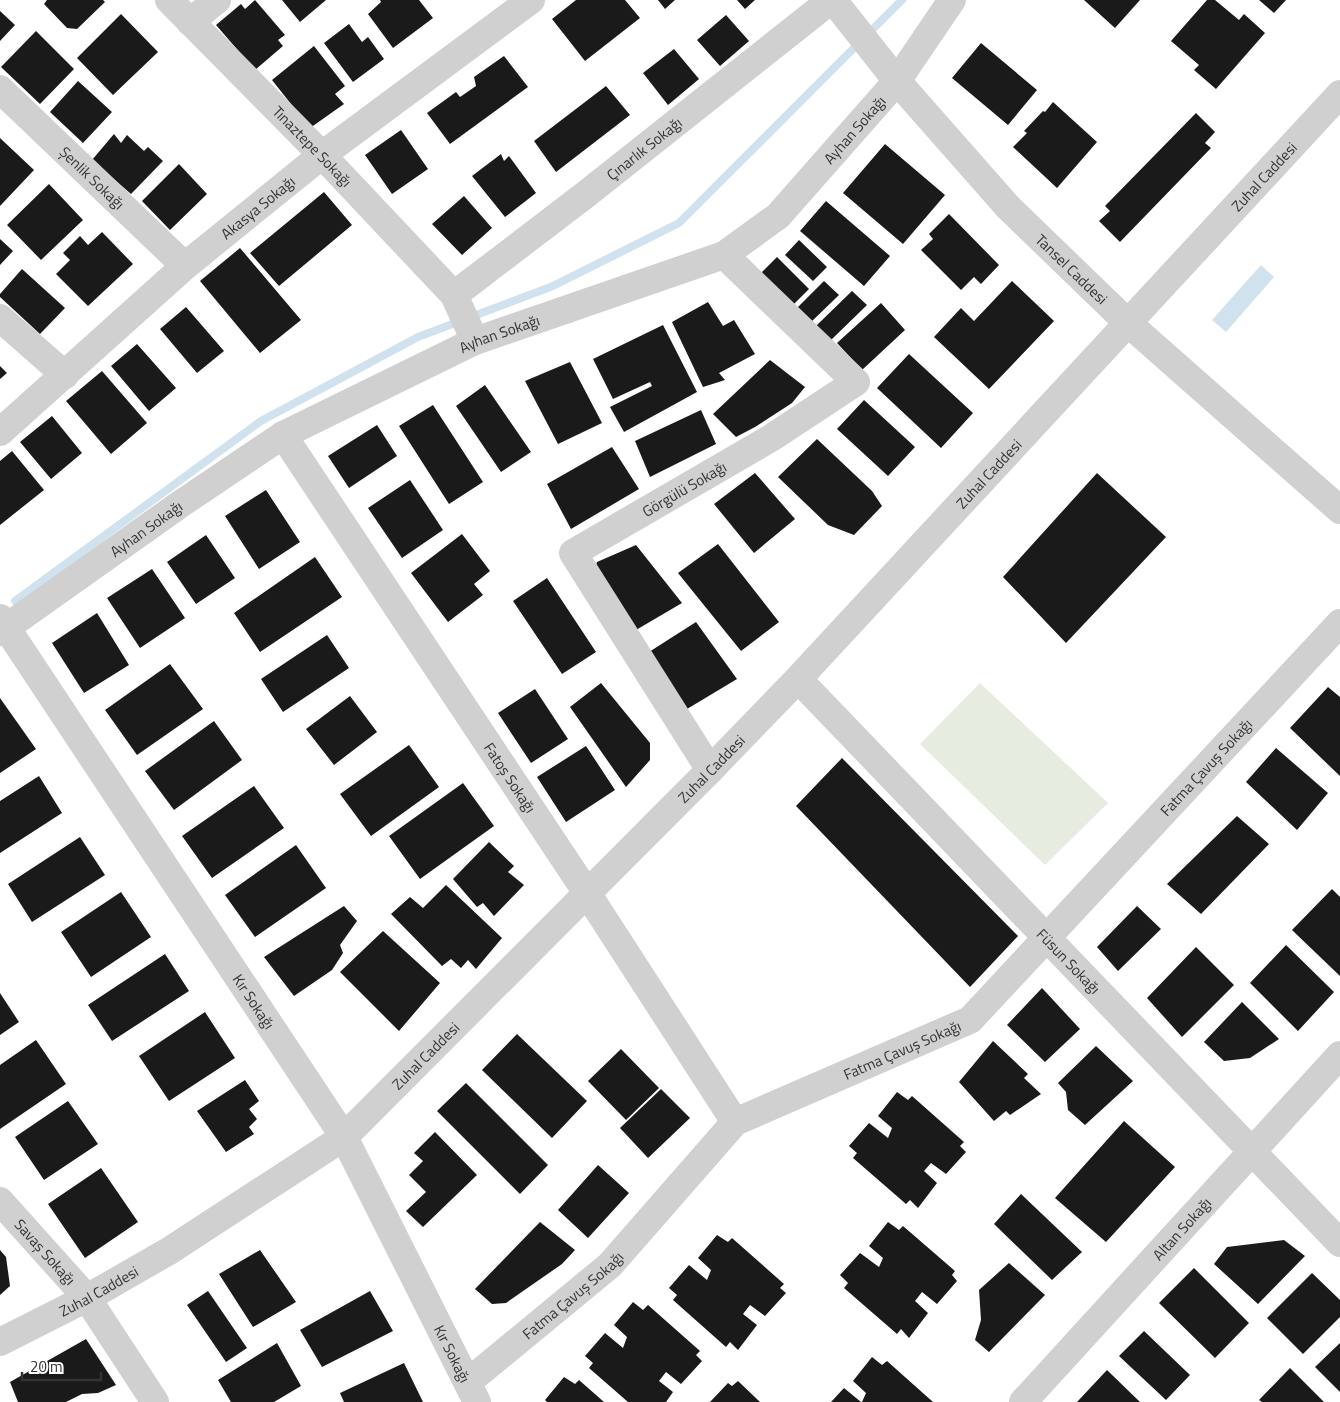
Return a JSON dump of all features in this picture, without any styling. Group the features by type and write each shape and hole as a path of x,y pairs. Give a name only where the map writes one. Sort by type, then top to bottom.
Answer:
{"street":[{"name":"Tınaztepe Sokağı","path":"169,0 322,155 454,295 475,341"},
{"path":"190,22 217,0"},
{"name":"Akasya Sokağı","path":"0,432 185,266 322,155 531,0"},
{"name":"Tansel Caddesi","path":"832,0 897,81 1008,206 1129,324 1340,510"},
{"name":"Çınarlık Sokağı","path":"454,295 832,0"},
{"name":"Ayhan Sokağı","path":"2,626 283,435 475,341 724,255 778,216 897,81 952,0"},
{"name":"Şenlik Sokağı","path":"0,89 185,266"},
{"name":"Zuhal Caddesi","path":"0,1342 87,1298 170,1250 344,1137 710,770 798,679 1129,324 1340,94"},
{"name":"Görgülü Sokağı","path":"710,770 573,552 771,438 856,382 724,255"},
{"path":"0,318 65,375"},
{"name":"Fatoş Sokağı","path":"283,435 587,893 735,1122"},
{"name":"Fatma Çavuş Sokağı","path":"473,1392 610,1264 735,1122 970,1020 1046,936 1340,623"},
{"name":"Kır Sokağı","path":"2,626 344,1137 473,1392"},
{"name":"Füsun Sokağı","path":"798,679 1340,1243"},
{"name":"Altan Sokağı","path":"1023,1402 1340,1055"},
{"name":"Savaş Sokağı","path":"0,1201 87,1298 155,1402"}],"shaded area":[{"path":"980,683 1108,803 1045,865 920,744"}],"water":[{"path":"1261,265 1274,277 1226,332 1212,320"}],"building":[{"path":"47,0 103,0 105,2 77,29 67,28 44,4"},
{"path":"255,0 285,35 278,40 283,46 255,70 216,25 241,4 245,9"},
{"path":"282,0 326,0 300,22"},
{"path":"380,0 419,0 433,18 393,48 368,14 381,2"},
{"path":"576,0 625,0 640,18 585,61 552,19"},
{"path":"658,0 675,0 665,9"},
{"path":"737,0 755,0 745,9"},
{"path":"1084,0 1140,0 1115,28"},
{"path":"1207,0 1215,0 1239,20 1244,14 1265,33 1216,89 1194,70 1199,65 1171,41"},
{"path":"1259,0 1286,0 1274,13"},
{"path":"0,11 15,25 0,41"},
{"path":"121,14 158,52 113,95 77,58"},
{"path":"726,15 749,41 720,66 697,40"},
{"path":"349,24 362,42 368,37 384,59 353,82 324,43"},
{"path":"36,31 74,69 40,104 1,67"},
{"path":"981,43 1037,90 1008,125 952,78"},
{"path":"314,46 345,86 335,94 344,104 310,128 272,80"},
{"path":"674,49 699,79 668,105 643,73"},
{"path":"504,56 528,87 450,144 427,113 456,92 460,97 476,86 474,77"},
{"path":"78,81 112,112 83,143 50,112"},
{"path":"606,86 630,115 556,172 534,141"},
{"path":"1053,102 1097,142 1057,188 1013,147 1027,133 1024,131"},
{"path":"1196,113 1215,132 1205,143 1211,148 1120,242 1099,221 1110,211 1105,206"},
{"path":"401,130 428,169 392,194 365,155"},
{"path":"114,134 121,143 127,135 144,151 148,147 163,161 131,194 92,160"},
{"path":"0,138 34,170 0,206"},
{"path":"885,144 945,195 903,244 843,193"},
{"path":"501,154 504,161 509,156 536,193 505,217 472,176"},
{"path":"179,164 207,194 170,230 142,201"},
{"path":"49,184 83,220 41,260 7,225"},
{"path":"324,192 352,225 279,286 250,253"},
{"path":"464,196 492,228 462,255 432,224"},
{"path":"826,201 890,256 864,286 800,231"},
{"path":"949,214 999,265 981,284 974,277 961,290 921,250 933,239 929,234"},
{"path":"102,232 133,264 88,306 56,274 70,260 63,253 80,236 88,245"},
{"path":"0,239 13,251 0,265"},
{"path":"799,240 827,267 813,281 785,255"},
{"path":"240,248 301,320 260,353 200,281"},
{"path":"777,257 809,289 788,310 756,278"},
{"path":"22,269 65,308 40,334 0,297 0,294"},
{"path":"824,281 839,295 810,323 796,309"},
{"path":"1012,281 1054,321 989,389 934,337 961,308 974,321"},
{"path":"852,291 867,305 830,341 816,326"},
{"path":"708,302 723,326 734,320 755,354 719,373 725,380 703,387 672,322"},
{"path":"881,303 905,330 862,370 837,343"},
{"path":"186,307 224,351 197,373 160,329"},
{"path":"663,325 697,392 624,432 610,407 652,386 650,382 613,399 593,359"},
{"path":"137,344 176,388 149,411 111,366"},
{"path":"909,354 973,413 941,448 877,388"},
{"path":"770,360 805,387 792,403 736,437 713,414"},
{"path":"570,362 602,423 558,444 525,381"},
{"path":"0,366 7,373 0,379"},
{"path":"102,371 147,423 111,454 66,401"},
{"path":"485,385 531,452 501,472 456,406"},
{"path":"864,400 915,447 888,476 837,429"},
{"path":"433,405 483,482 449,504 399,426"},
{"path":"701,410 716,444 650,477 635,441"},
{"path":"52,416 82,453 51,479 20,442"},
{"path":"377,425 397,456 349,488 328,456"},
{"path":"817,439 872,491 882,506 854,535 828,525 778,477"},
{"path":"612,447 639,489 571,529 547,484"},
{"path":"12,451 44,490 0,525 0,461"},
{"path":"755,473 795,519 754,553 714,504"},
{"path":"1097,473 1166,537 1066,643 1003,577"},
{"path":"410,480 443,530 402,558 368,508"},
{"path":"266,490 300,542 259,569 225,516"},
{"path":"462,534 490,571 474,584 483,595 448,622 411,573"},
{"path":"206,535 235,578 196,604 167,562"},
{"path":"718,544 779,622 741,651 678,573"},
{"path":"636,545 682,603 636,630 595,569 597,562"},
{"path":"315,557 342,597 260,652 234,613"},
{"path":"152,569 185,618 140,648 107,598"},
{"path":"547,578 596,652 562,674 513,601"},
{"path":"97,613 129,665 84,693 52,643"},
{"path":"696,622 737,679 687,709 649,652"},
{"path":"327,635 349,668 283,712 261,679"},
{"path":"170,664 203,709 137,755 105,710"},
{"path":"601,683 650,743 650,760 626,787 570,707"},
{"path":"1328,687 1340,697 1340,776 1290,728"},
{"path":"535,689 568,739 531,763 498,713"},
{"path":"350,696 377,732 334,765 306,729"},
{"path":"0,698 36,749 0,773"},
{"path":"214,721 242,760 174,810 145,771"},
{"path":"409,745 439,787 371,836 340,794"},
{"path":"586,746 615,790 566,822 537,777"},
{"path":"1276,748 1328,793 1297,830 1246,782"},
{"path":"842,758 1018,936 970,987 796,806"},
{"path":"39,776 62,813 0,853 0,801"},
{"path":"463,783 494,826 420,879 389,836"},
{"path":"254,786 284,828 212,878 182,836"},
{"path":"1237,816 1269,844 1201,914 1167,884"},
{"path":"80,837 105,875 32,922 8,884"},
{"path":"489,842 514,866 508,872 524,885 494,916 483,903 477,907 453,879"},
{"path":"296,845 326,888 255,937 225,895"},
{"path":"446,885 502,938 476,969 468,960 461,968 451,959 442,966 391,914 410,897 423,908"},
{"path":"1332,889 1340,897 1340,976 1292,930"},
{"path":"121,892 151,937 91,977 61,932"},
{"path":"344,906 357,921 340,945 343,953 332,970 294,996 264,957"},
{"path":"1137,906 1161,929 1118,971 1097,947"},
{"path":"383,931 440,983 399,1031 340,972"},
{"path":"1286,945 1334,992 1298,1031 1250,983"},
{"path":"1196,947 1234,985 1182,1037 1147,998"},
{"path":"165,954 189,991 112,1041 88,1005"},
{"path":"1042,988 1080,1029 1045,1062 1007,1025"},
{"path":"0,993 19,1022 0,1035"},
{"path":"1242,1002 1279,1039 1250,1058 1224,1061 1204,1042"},
{"path":"205,1012 235,1058 169,1101 139,1056"},
{"path":"517,1034 587,1101 552,1138 482,1070"},
{"path":"36,1040 66,1084 0,1129 0,1065"},
{"path":"993,1041 1028,1074 1024,1078 1041,1094 1010,1115 1006,1111 994,1121 959,1082"},
{"path":"1096,1046 1133,1081 1085,1125 1068,1110 1066,1092 1058,1083"},
{"path":"621,1049 659,1088 626,1120 588,1081"},
{"path":"245,1080 259,1101 249,1109 257,1119 249,1127 254,1134 226,1152 197,1111"},
{"path":"466,1083 548,1165 520,1194 437,1111"},
{"path":"661,1089 690,1118 648,1158 620,1128"},
{"path":"897,1092 908,1100 912,1096 964,1142 960,1146 966,1152 946,1174 931,1163 924,1171 937,1183 918,1208 910,1200 906,1204 853,1158 857,1153 849,1146 869,1123 888,1138 892,1128 878,1116"},
{"path":"68,1101 98,1144 44,1180 15,1137"},
{"path":"1124,1121 1175,1167 1106,1242 1055,1198"},
{"path":"435,1132 477,1175 423,1227 406,1211 426,1192 409,1175 423,1161 414,1153"},
{"path":"598,1165 629,1193 588,1238 558,1210"},
{"path":"101,1168 138,1222 85,1258 48,1204"},
{"path":"1021,1194 1082,1252 1052,1280 994,1224"},
{"path":"540,1222 575,1250 562,1264 506,1303 492,1304 475,1289"},
{"path":"888,1222 899,1230 903,1226 955,1271 952,1275 957,1281 937,1304 922,1292 915,1301 928,1313 909,1338 901,1329 897,1334 844,1288 848,1283 840,1275 860,1253 879,1267 883,1258 869,1246"},
{"path":"717,1235 728,1242 732,1238 784,1284 780,1288 786,1293 765,1316 750,1305 743,1314 757,1325 738,1350 730,1342 726,1347 673,1300 677,1295 669,1288 689,1265 707,1280 711,1270 698,1258"},
{"path":"1284,1240 1305,1256 1258,1304 1214,1264 1227,1247"},
{"path":"0,1250 6,1257 10,1286 0,1295"},
{"path":"260,1250 296,1302 253,1327 219,1274"},
{"path":"1009,1263 1045,1295 989,1352 975,1340 981,1320 979,1290"},
{"path":"1194,1268 1249,1323 1215,1358 1159,1303"},
{"path":"1312,1273 1340,1300 1340,1317 1303,1354 1267,1318"},
{"path":"208,1291 247,1348 226,1362 187,1305"},
{"path":"370,1291 393,1331 322,1367 300,1330"},
{"path":"633,1302 643,1310 648,1305 700,1351 696,1355 702,1361 681,1384 666,1372 659,1381 673,1392 666,1402 628,1402 589,1368 593,1363 585,1356 605,1333 623,1348 627,1337 614,1325"},
{"path":"1144,1331 1190,1375 1166,1400 1119,1356"},
{"path":"86,1339 116,1385 98,1393 82,1394 66,1402 18,1402 10,1382"},
{"path":"277,1343 301,1386 274,1402 231,1402 218,1380"},
{"path":"1340,1343 1340,1392 1315,1367"},
{"path":"872,1357 882,1365 887,1361 933,1402 862,1402 866,1393 853,1381"},
{"path":"404,1363 423,1402 344,1402 340,1393"},
{"path":"1290,1368 1324,1402 1262,1402 1259,1400"},
{"path":"1107,1370 1140,1402 1077,1402"},
{"path":"564,1377 575,1384 579,1380 604,1402 547,1402 545,1400"},
{"path":"738,1381 760,1402 710,1402 728,1383 732,1386"},
{"path":"844,1388 861,1402 831,1402"}],"waterway":[{"path":"15,601 261,421 418,337 553,286 679,223 902,0"}]}
